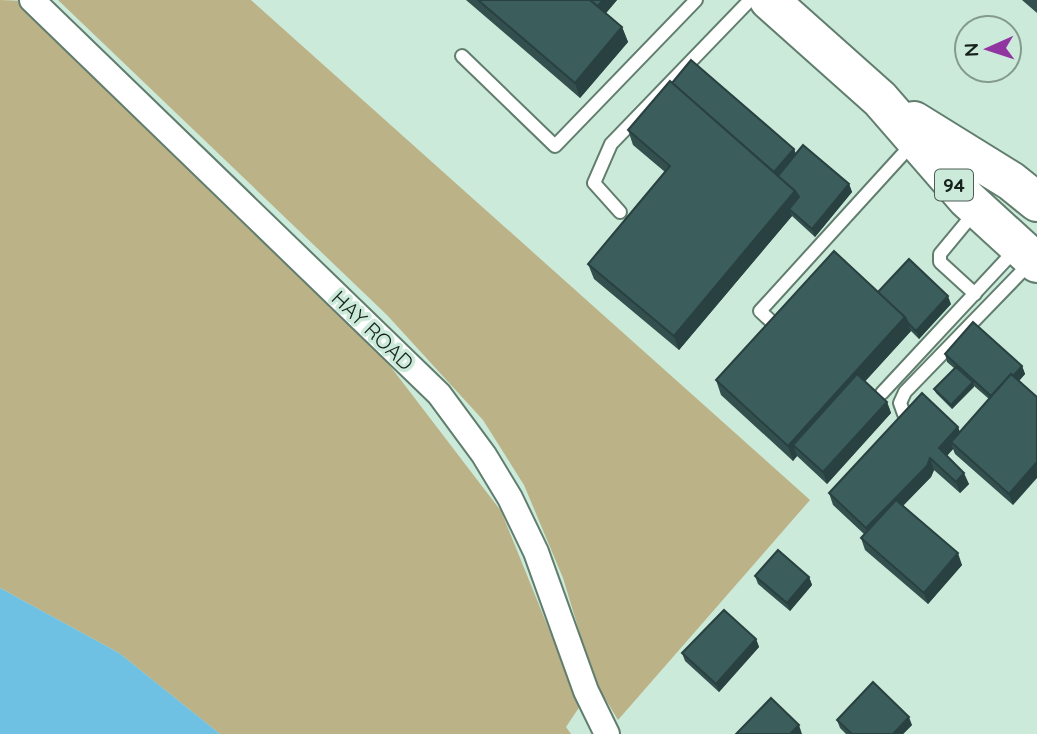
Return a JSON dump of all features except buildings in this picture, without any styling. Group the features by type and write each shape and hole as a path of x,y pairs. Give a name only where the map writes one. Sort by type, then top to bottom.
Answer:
{"highway":[{"name":"94","path":"769,0 880,99 977,209 1030,256"},
{"name":"94","path":"880,99 1011,181 1037,202"}],"street":[{"name":"HAY ROAD","path":"32,0 439,394 452,410 484,454 510,498 536,552 586,691 607,734"}],"lane":[{"path":"463,57 555,146 696,0"},
{"path":"620,212 594,183 611,144 750,0"},
{"path":"775,325 760,311 915,140"},
{"path":"975,293 940,262 940,254 977,209"},
{"path":"882,393 975,293 1030,256"},
{"path":"904,414 900,404 905,392 1030,256"}],"shaded area":[{"path":"0,0 25,1 384,358 501,511 580,706 566,727 571,734 220,734 119,653 0,588"},
{"path":"58,0 251,0 810,500 618,720 594,680 563,578 524,485 483,420 387,315"}],"water":[{"path":"0,588 119,653 220,734 0,734"}]}
